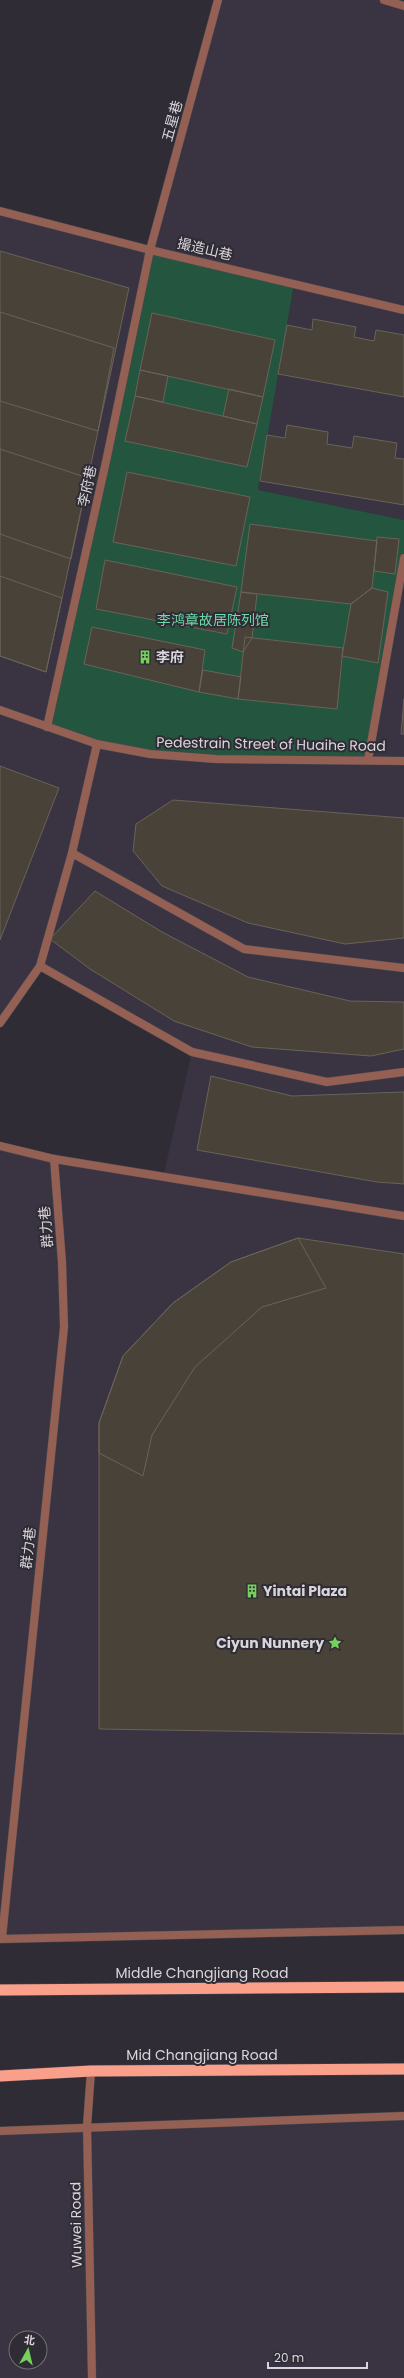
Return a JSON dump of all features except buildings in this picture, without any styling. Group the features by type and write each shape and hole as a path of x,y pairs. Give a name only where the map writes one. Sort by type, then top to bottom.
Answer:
{"highway":[{"name":"Middle Changjiang Road","path":"0,1990 404,1987"},
{"name":"Mid Changjiang Road","path":"0,2076 91,2071 404,2068"}],"street":[{"name":"五星巷","path":"150,250 218,0"},
{"path":"384,0 404,6"},
{"name":"撮造山巷","path":"0,211 150,250 404,310"},
{"name":"李府巷","path":"47,727 107,457 150,250"},
{"path":"368,760 404,558"},
{"name":"Pedestrain Street of Huaihe Road","path":"0,710 97,744 150,754 216,759 404,760"},
{"path":"0,1023 40,966 72,853 97,744"},
{"path":"72,853 244,949 404,968"},
{"path":"40,966 192,1052 327,1082 404,1072"},
{"path":"0,1146 54,1159 404,1216"},
{"name":"群力巷","path":"1,1938 64,1327 62,1262 54,1159"},
{"path":"1,1938 404,1930"},
{"name":"Wuwei Road","path":"91,2071 87,2126 92,2378"},
{"path":"0,2131 87,2126 404,2116"}],"shaded area":[{"path":"218,0 384,0 404,6 404,520 258,490 294,284 107,457 404,558 404,1930 0,1939 0,1146 163,1177 192,1052 40,967 0,1023 0,211 150,250"},
{"path":"404,2116 404,2378 0,2378 0,2131"}],"green space":[{"name":"李鸿章故居陈列馆","path":"150,250 294,284 258,490 404,520 404,558 368,760 150,754 47,727"}],"place":[{"name":"李府","path":"145,657"},
{"name":"Yintai Plaza","path":"252,1591"},
{"name":"Ciyun Nunnery","path":"335,1643"}]}
